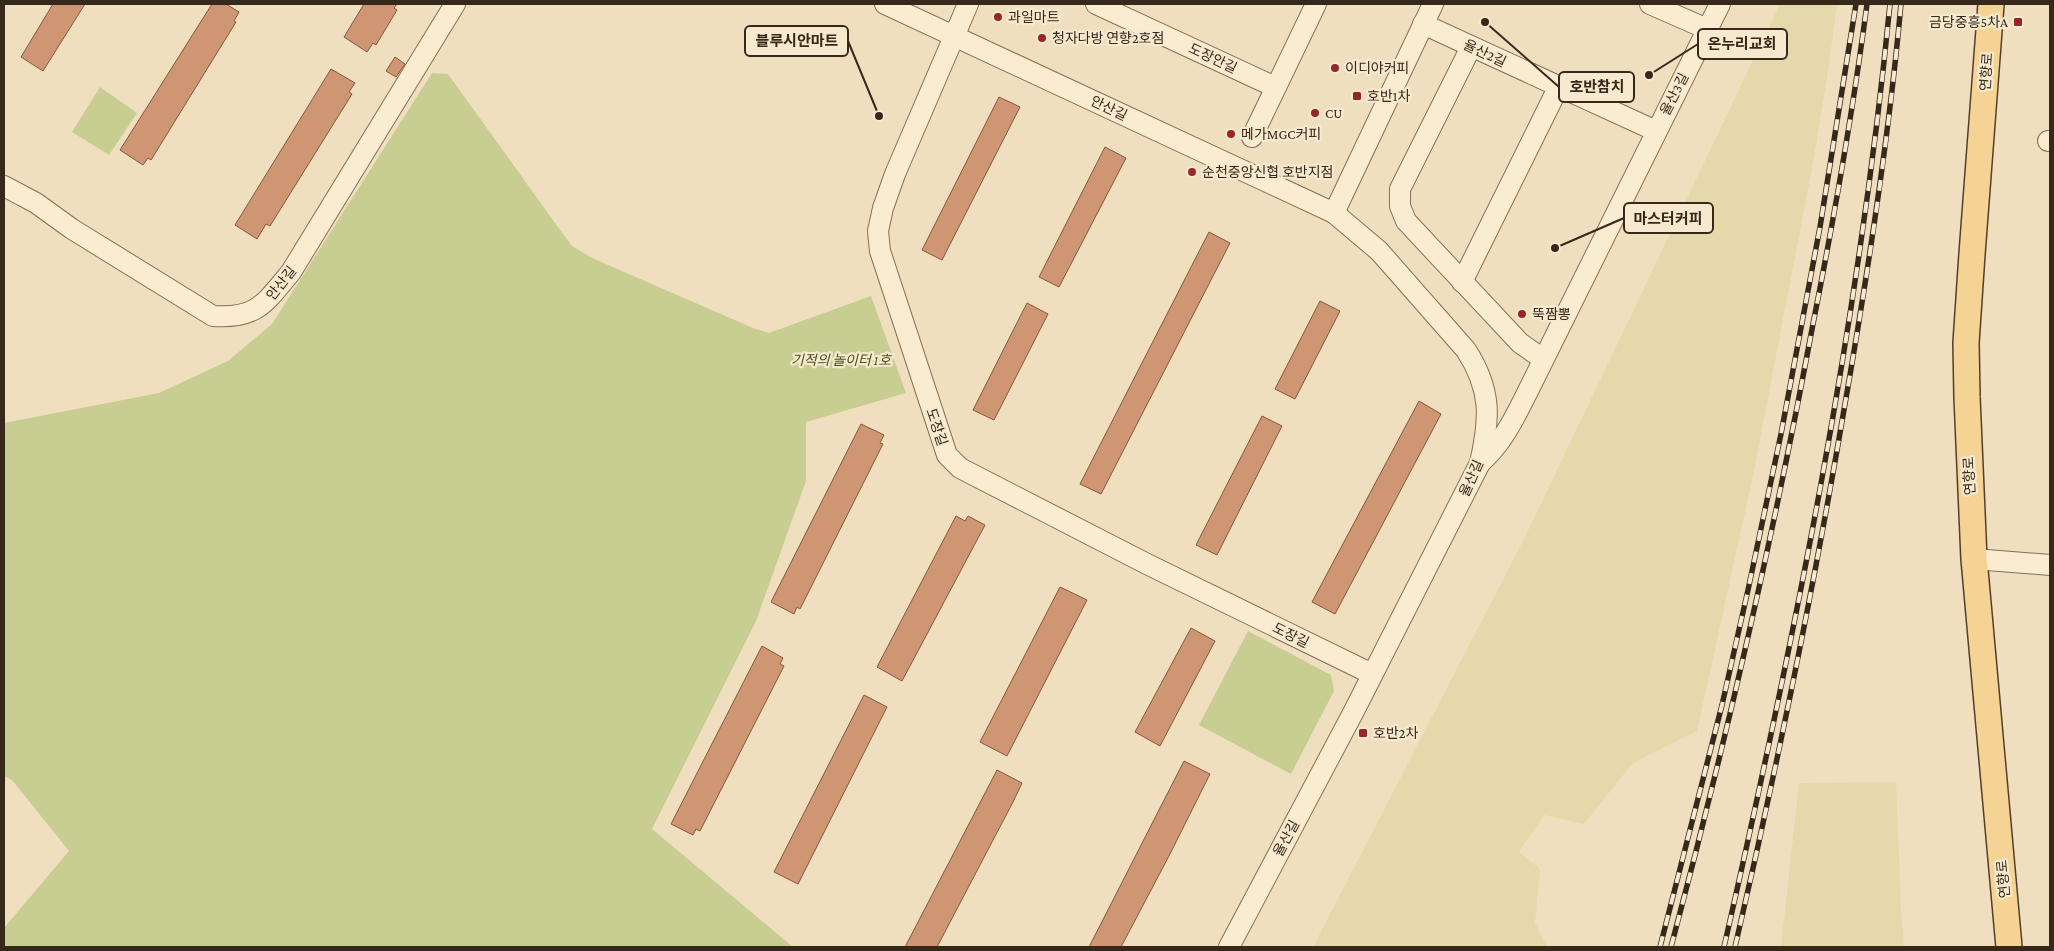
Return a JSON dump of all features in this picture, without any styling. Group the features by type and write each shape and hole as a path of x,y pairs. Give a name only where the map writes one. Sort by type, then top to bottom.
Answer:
{"main road":[{"name":"연향로","path":"1991,4 1966,343 1968,445 1974,558 2008,947"}],"street":[{"name":"안산길","path":"4,186 36,203 72,229 212,316 231,317 250,313 264,304 291,272 455,4"},
{"name":"안산길","path":"885,4 1334,213"},
{"name":"도장길","path":"968,4 895,174 883,208 878,231 880,251 947,455 968,473 1147,564 1372,674"},
{"name":"도장안길","path":"1096,4 1275,87"},
{"path":"1252,137 1316,4"},
{"path":"1334,213 1433,4"},
{"path":"1650,4 1707,29"},
{"name":"율산3길","path":"1480,464 1501,441 1720,4"},
{"name":"율산2길","path":"1423,24 1656,131"},
{"path":"1471,47 1400,189 1400,206 1406,220 1462,282 1520,343 1543,359"},
{"path":"1462,282 1559,86"},
{"name":"율산길","path":"1229,947 1480,464 1488,419 1486,397 1476,366 1466,350 1380,252 1334,213"},
{"path":"1974,558 2050,565"}],"shaded area":[{"path":"1780,4 1837,4 1814,158 1753,476 1697,731 1633,763 1584,824 1544,815 1519,852 1540,869 1535,923 1547,947 1313,947 1525,537"},
{"path":"1896,782 1904,947 1781,947 1799,783"}],"green space":[{"name":"기적의 놀이터 1호","path":"432,73 448,74 572,246 592,258 753,328 769,333 871,296 906,393 806,422 806,481 756,621 652,829 793,947 4,947 4,928 69,851 12,780 4,776 4,423 159,393 228,361 272,324"},
{"path":"100,87 137,113 109,155 72,132"},
{"path":"1248,631 1331,675 1334,691 1291,774 1199,725"}],"building":[{"path":"53,4 85,4 43,71 21,57"},
{"path":"212,4 226,4 239,12 234,21 236,22 151,160 148,158 143,165 120,150"},
{"path":"364,4 397,4 394,8 397,10 376,45 373,43 367,52 344,37"},
{"path":"395,57 405,64 396,77 386,71"},
{"path":"331,69 355,83 349,92 352,94 270,226 266,224 257,239 235,225"},
{"path":"999,97 1020,107 942,260 922,250"},
{"path":"1105,147 1126,158 1059,287 1039,277"},
{"path":"1209,232 1230,243 1101,494 1080,484"},
{"path":"1320,301 1340,311 1295,399 1275,389"},
{"path":"1027,303 1048,314 994,420 973,410"},
{"path":"1419,401 1441,414 1335,614 1312,602"},
{"path":"1262,416 1282,426 1217,555 1196,545"},
{"path":"861,424 884,435 880,443 883,444 800,609 797,607 794,614 771,602"},
{"path":"956,516 965,521 968,516 985,525 902,681 877,667"},
{"path":"1060,587 1087,600 1007,756 980,742"},
{"path":"1191,628 1215,641 1160,746 1135,732"},
{"path":"762,646 783,658 780,664 784,666 700,831 696,829 693,835 671,824"},
{"path":"864,695 887,707 798,884 774,872"},
{"path":"1184,761 1210,774 1170,854 1121,947 1089,947"},
{"path":"997,770 1022,783 1013,802 937,947 905,947"}],"railway":[{"path":"1660,947 1722,705 1781,434 1820,227 1856,4"},
{"path":"1671,947 1730,715 1782,481 1836,204 1867,4"},
{"path":"1724,947 1800,596 1843,360 1877,123 1890,4"},
{"path":"1735,947 1766,812 1821,541 1862,305 1877,205 1901,4"}],"place":[{"name":"과일마트","path":"998,17"},
{"name":"호반참치","path":"1485,22"},
{"name":"금당중흥5차A","path":"2018,22"},
{"name":"청자다방 연향2호점","path":"1042,38"},
{"name":"이디야커피","path":"1335,68"},
{"name":"온누리교회","path":"1649,75"},
{"name":"호반1차","path":"1357,96"},
{"name":"CU","path":"1315,113"},
{"name":"블루시안마트","path":"879,116"},
{"name":"메가MGC커피","path":"1231,134"},
{"name":"순천중앙신협 호반지점","path":"1192,172"},
{"name":"마스터커피","path":"1555,248"},
{"name":"뚝짬뽕","path":"1522,314"},
{"name":"호반2차","path":"1363,733"}]}
